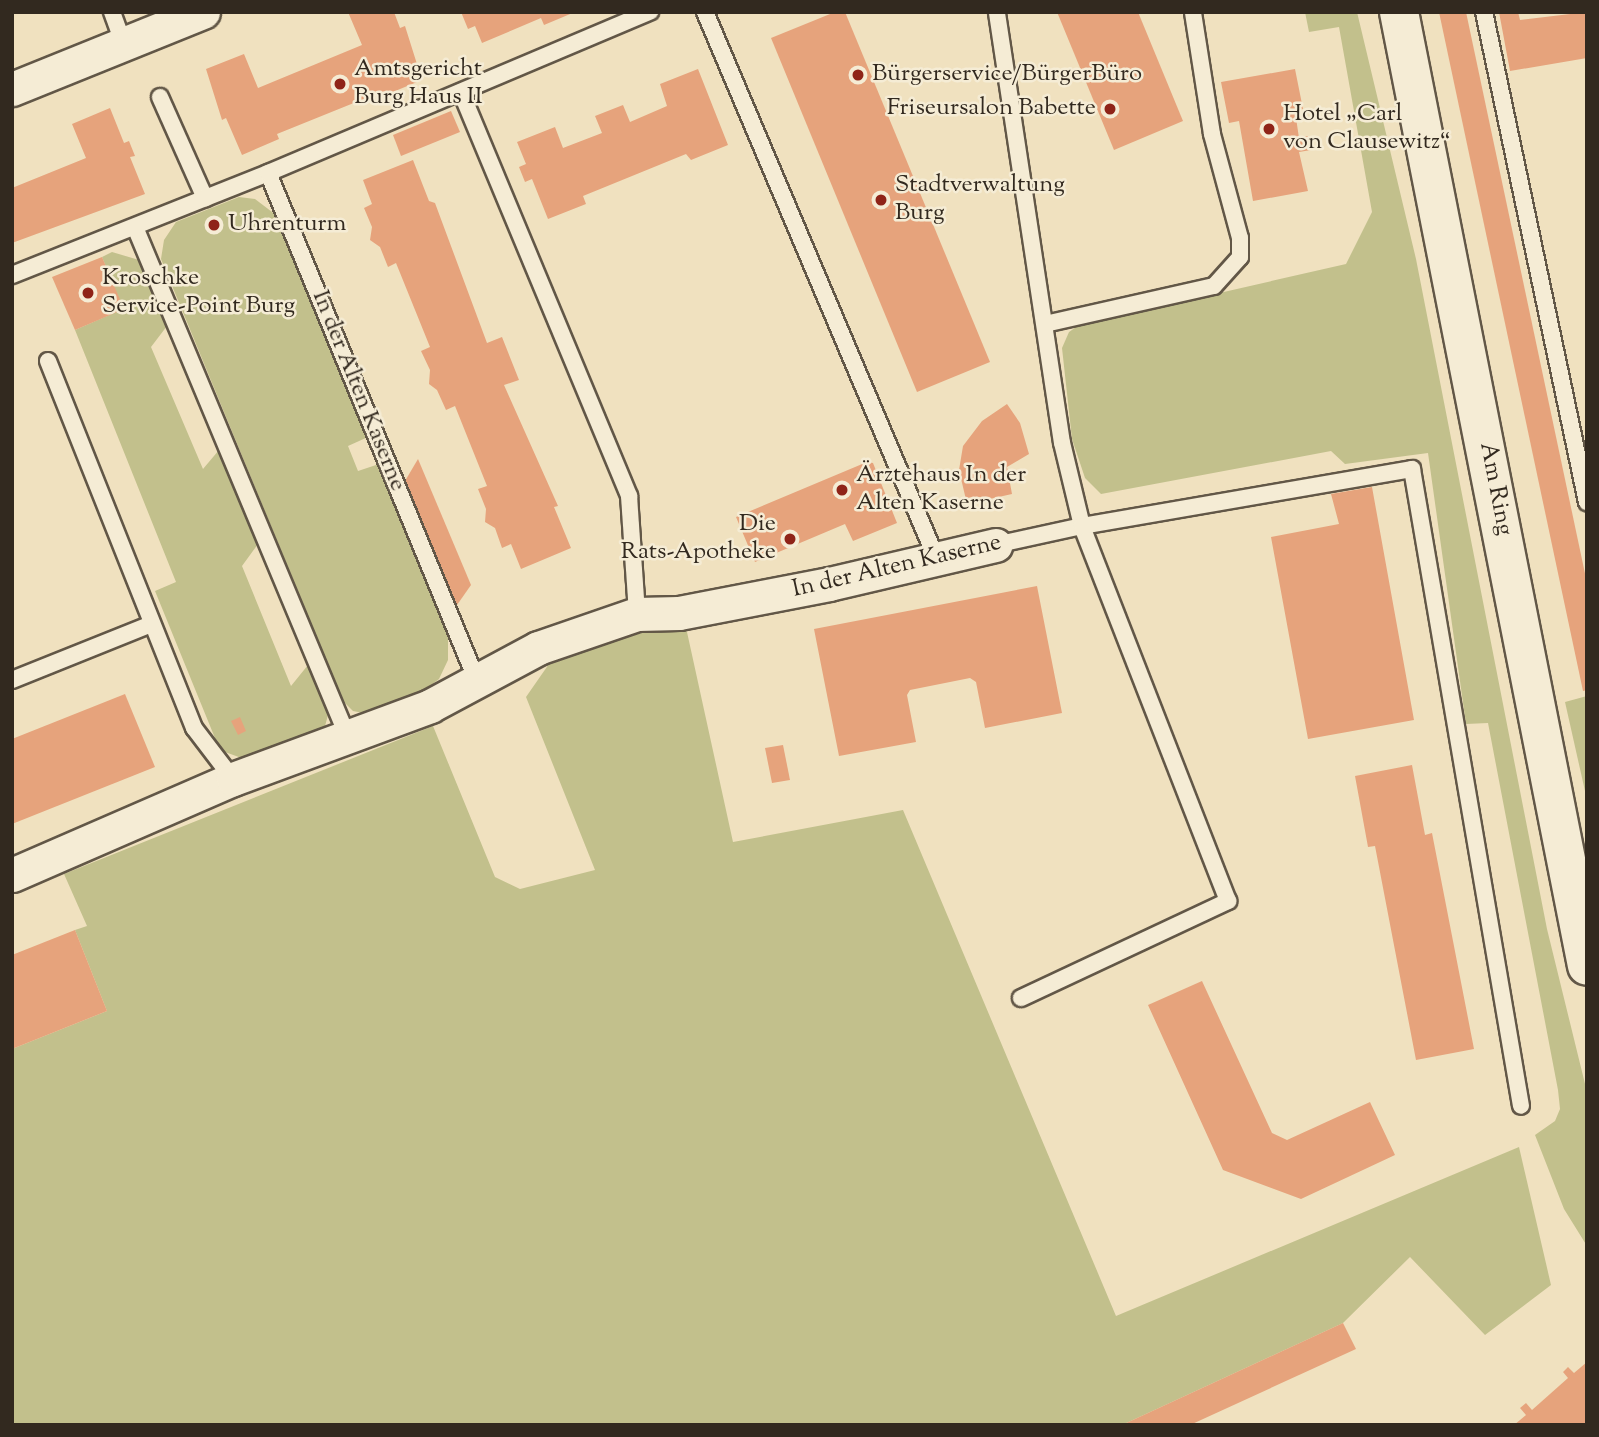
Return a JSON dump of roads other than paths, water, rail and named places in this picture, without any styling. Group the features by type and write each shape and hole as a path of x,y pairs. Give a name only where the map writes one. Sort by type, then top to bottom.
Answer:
{"main road":[{"name":"Am Ring","path":"1399,12 1587,966"}],"street":[{"path":"12,89 203,12"},
{"name":"In der Alten Kaserne","path":"12,875 233,779 430,706 538,648 637,614 722,605 937,560 995,545"}],"lane":[{"path":"113,12 123,43"},
{"path":"12,275 268,173 650,12"},
{"path":"705,12 937,560"},
{"path":"997,12 1062,443 1082,526 1228,901 1021,998"},
{"path":"1045,324 1214,286 1240,257 1240,238 1212,134 1193,12"},
{"path":"1484,12 1587,502"},
{"path":"461,92 629,496 637,614"},
{"path":"160,97 205,198"},
{"name":"In der Alten Kaserne","path":"268,173 477,681"},
{"path":"135,227 347,735"},
{"path":"48,361 194,728 233,779"},
{"name":"In der Alten Kaserne","path":"995,545 1082,526 1412,468 1521,1106"},
{"path":"12,680 151,624"}],"place":[{"name":"Bürgerservice/BürgerBüro","path":"858,75"},
{"name":"Amtsgericht Burg Haus II","path":"340,84"},
{"name":"Friseursalon Babette","path":"1110,109"},
{"name":"Hotel „Carl von Clausewitz“","path":"1269,129"},
{"name":"Stadtverwaltung Burg","path":"881,200"},
{"name":"Uhrenturm","path":"214,225"},
{"name":"Kroschke Service-Point Burg","path":"88,293"},
{"name":"Ärztehaus In der Alten Kaserne","path":"842,490"},
{"name":"Die Rats-Apotheke","path":"790,539"}]}
